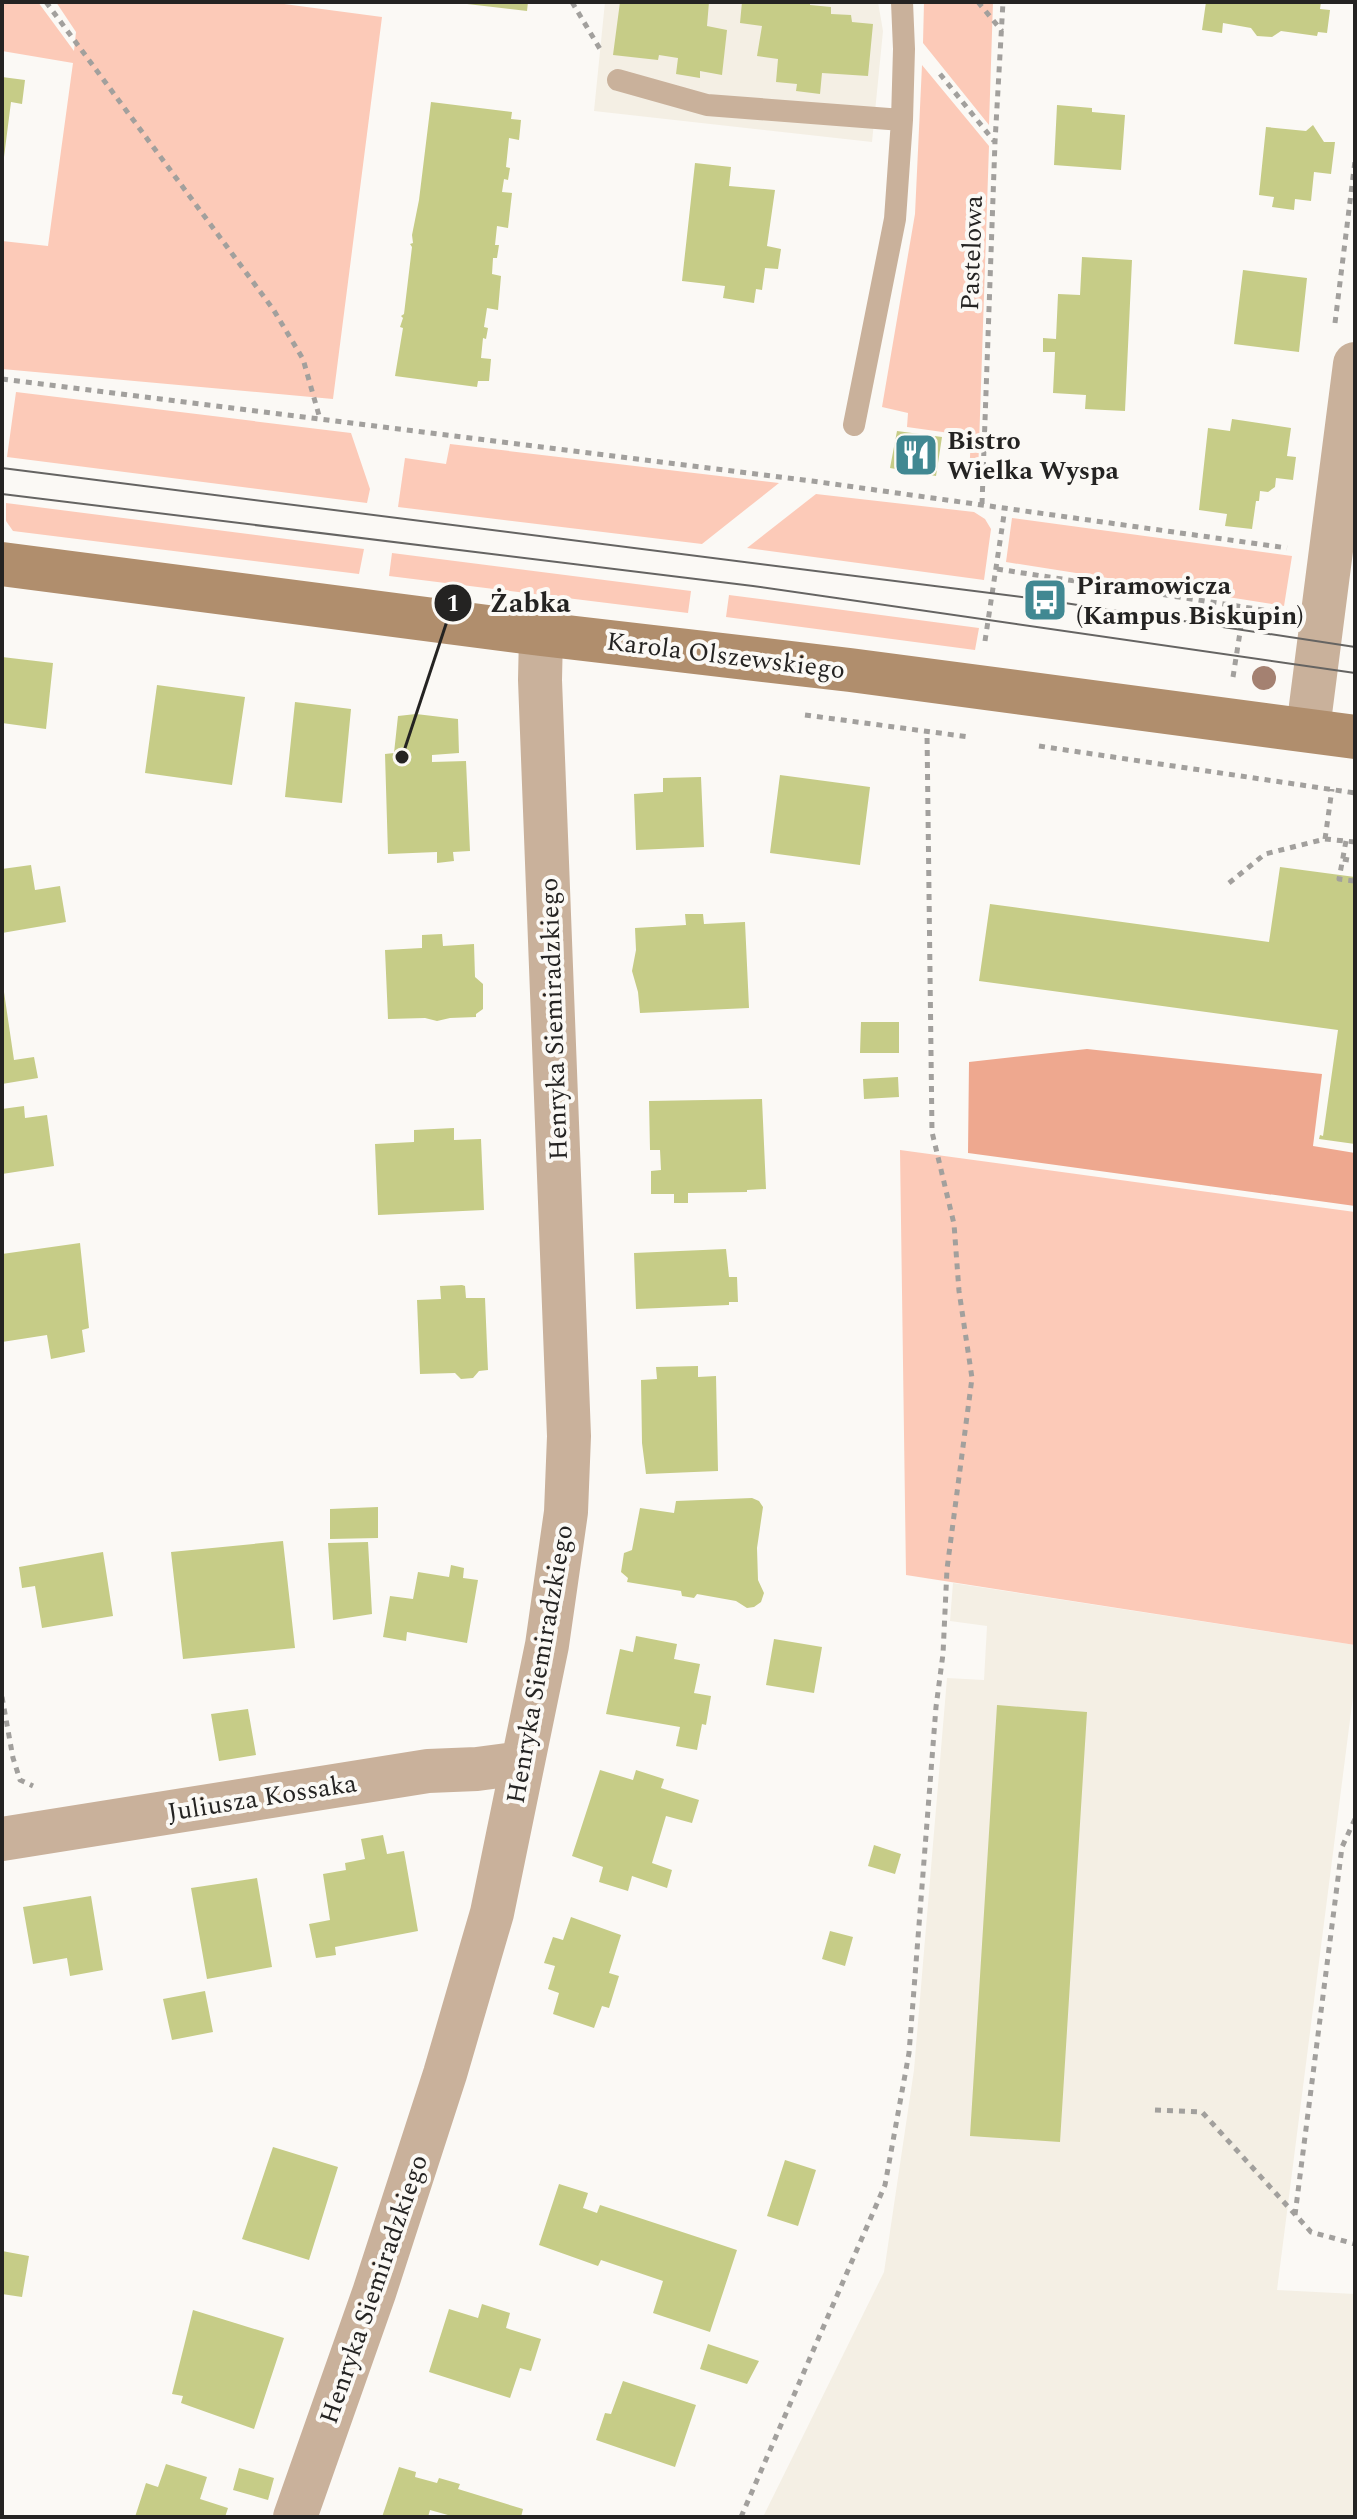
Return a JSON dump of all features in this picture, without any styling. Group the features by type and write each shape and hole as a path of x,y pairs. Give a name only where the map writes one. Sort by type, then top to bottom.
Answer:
{"street":[{"path":"1308,729 1355,364"},
{"name":"Karola Olszewskiego","path":"2,564 541,634 733,655 1355,737"},
{"name":"Henryka Siemiradzkiego","path":"295,2517 374,2293 445,2074 492,1913 547,1645 566,1512 569,1436 540,680 541,634"},
{"name":"Juliusza Kossaka","path":"2,1839 428,1771 522,1763"}],"lane":[{"path":"854,425 895,219 902,120 902,2"},
{"path":"618,80 707,105 902,120"}],"path":[{"path":"46,2 273,309 303,359 320,419"},
{"path":"572,2 618,80"},
{"path":"978,2 1002,31"},
{"name":"Pastelowa","path":"982,505 1003,2"},
{"path":"904,49 920,51 995,142"},
{"path":"2,379 1005,508 1332,555"},
{"path":"985,642 1005,508"},
{"path":"997,569 1282,613"},
{"path":"1232,688 1244,607"},
{"path":"1218,676 1233,679"},
{"path":"799,715 983,738"},
{"path":"741,2517 885,2185 909,2053 936,1707 943,1654 947,1569 972,1378 959,1291 954,1224 932,1132 927,732"},
{"path":"1029,745 1355,793"},
{"path":"1325,839 1332,789"},
{"path":"1229,883 1265,854 1325,839 1355,842"},
{"path":"1346,841 1339,879 1355,881"},
{"path":"1343,859 1355,861"},
{"path":"2,1697 20,1780 34,1786"},
{"path":"1295,2215 1342,1847 1355,1819"},
{"path":"1155,2110 1202,2112 1311,2232 1355,2244"}],"shaded area":[{"path":"2,2 38,2 74,51 76,32 56,2 269,2 382,17 333,399 2,369 2,241 48,246 73,63 2,51"},
{"path":"605,2 878,2 883,31 872,142 594,111"},
{"path":"924,2 993,2 989,125 923,43"},
{"path":"922,65 989,146 978,475 973,481 969,477 971,436 907,427 908,413 882,407 915,214"},
{"path":"16,392 351,433 370,489 367,503 7,457"},
{"path":"450,444 779,483 702,544 398,507 405,458 446,464"},
{"path":"816,494 974,512 985,519 991,529 984,580 747,548"},
{"path":"6,503 364,549 359,574 13,531 6,521"},
{"path":"1012,518 1292,556 1284,606 1006,562"},
{"path":"392,553 691,591 688,613 389,576"},
{"path":"729,595 979,628 975,650 726,617"},
{"path":"1087,1049 1322,1074 1313,1146 1355,1153 1355,1206 968,1153 969,1062"},
{"path":"900,1150 1355,1212 1355,1645 906,1575"},
{"path":"953,1583 1355,1645 1355,1681 1277,2290 1355,2294 1355,2517 763,2517 884,2272 914,2070 947,1678 984,1680 987,1626 950,1621"}],"building":[{"path":"467,2 528,2 527,11"},
{"path":"620,2 709,2 707,26 727,30 722,75 700,71 700,78 676,74 678,58 659,55 658,60 613,55"},
{"path":"742,2 810,2 810,5 831,7 831,14 851,15 852,22 873,24 868,76 822,73 820,94 796,91 797,84 776,82 778,59 757,56 762,26 740,23"},
{"path":"1206,2 1321,2 1320,9 1330,10 1327,33 1318,32 1317,36 1281,31 1272,37 1257,36 1251,28 1223,23 1222,33 1202,30"},
{"path":"2,77 25,80 22,104 11,102 4,157 2,157"},
{"path":"431,102 512,112 511,119 521,120 519,140 509,138 506,167 510,168 502,192 512,193 508,228 497,226 495,245 499,245 497,258 493,258 492,274 501,276 498,310 487,308 484,327 488,328 486,339 483,338 481,358 491,359 489,381 478,381 477,387 395,376"},
{"path":"1057,105 1125,115 1121,170 1054,165"},
{"path":"1313,125 1324,142 1335,142 1331,174 1314,172 1311,201 1295,199 1294,210 1272,207 1274,197 1259,195 1266,127 1306,131"},
{"path":"695,163 731,167 729,186 775,190 767,246 781,249 778,269 765,268 762,290 756,289 754,303 723,298 725,286 682,281"},
{"path":"1082,257 1132,260 1125,411 1085,409 1086,395 1053,393 1055,352 1043,352 1043,338 1056,339 1058,294 1080,295"},
{"path":"1243,270 1307,278 1299,352 1234,344"},
{"path":"1232,419 1291,428 1287,456 1296,457 1293,480 1276,478 1275,487 1268,492 1260,491 1252,529 1225,526 1227,514 1199,510 1208,428 1230,431"},
{"path":"897,431 942,437 936,476 890,468"},
{"path":"2,657 53,663 46,729 2,723"},
{"path":"157,685 245,697 232,785 145,773"},
{"path":"295,702 351,709 342,803 285,797"},
{"path":"416,714 458,719 459,753 432,755 432,762 466,761 470,851 453,852 454,861 437,863 437,852 388,854 385,754 394,753 398,716"},
{"path":"780,775 870,787 860,865 770,853"},
{"path":"701,777 704,847 636,850 634,794 663,792 663,778"},
{"path":"31,865 35,890 60,886 66,922 2,933 2,869"},
{"path":"1280,867 1355,877 1355,1144 1319,1139 1320,1135 1323,1136 1338,1030 979,981 990,904 1269,942"},
{"path":"685,914 703,914 704,924 745,922 749,1008 640,1013 632,971 636,950 635,928 686,925"},
{"path":"442,934 443,946 474,944 475,977 483,984 483,1009 476,1017 437,1021 425,1018 388,1019 385,950 422,948 422,935"},
{"path":"2,992 14,1060 34,1057 38,1078 2,1084"},
{"path":"861,1022 899,1022 899,1053 860,1053"},
{"path":"898,1077 899,1097 864,1099 863,1079"},
{"path":"762,1099 766,1189 688,1193 688,1203 674,1203 674,1194 651,1194 651,1171 661,1170 660,1150 650,1150 649,1101"},
{"path":"24,1106 25,1118 47,1115 54,1166 2,1174 2,1109"},
{"path":"454,1128 454,1140 481,1139 484,1210 378,1215 375,1144 414,1142 414,1130"},
{"path":"80,1243 89,1328 82,1330 85,1352 51,1359 47,1335 2,1342 2,1254"},
{"path":"726,1249 729,1277 737,1277 738,1302 636,1309 634,1253"},
{"path":"440,1286 465,1286 466,1298 485,1298 488,1370 479,1371 473,1378 461,1379 455,1373 420,1374 417,1300 441,1299"},
{"path":"698,1366 698,1377 716,1376 718,1471 646,1474 641,1380 657,1379 656,1367"},
{"path":"752,1498 763,1507 757,1548 758,1580 764,1593 761,1602 754,1607 747,1608 736,1601 697,1594 694,1598 682,1596 681,1591 627,1582 628,1578 621,1572 624,1553 632,1550 640,1508 674,1513 676,1501"},
{"path":"378,1507 378,1538 330,1539 330,1509"},
{"path":"283,1541 295,1648 183,1659 171,1552"},
{"path":"368,1542 372,1614 333,1620 328,1543"},
{"path":"103,1552 113,1616 42,1628 35,1586 22,1588 19,1567"},
{"path":"451,1565 464,1568 463,1578 478,1580 467,1643 407,1632 406,1641 383,1637 390,1596 413,1599 418,1572 449,1577"},
{"path":"636,1636 677,1644 674,1659 700,1664 694,1693 711,1696 706,1725 702,1724 697,1750 676,1746 680,1727 606,1714 620,1649 633,1652"},
{"path":"774,1639 822,1647 814,1693 766,1685"},
{"path":"997,1705 1087,1712 1060,2142 970,2136"},
{"path":"248,1709 256,1755 219,1761 211,1714"},
{"path":"600,1770 633,1780 636,1770 664,1779 661,1788 699,1800 692,1823 666,1816 652,1863 672,1870 667,1888 632,1876 628,1891 599,1882 603,1867 572,1856"},
{"path":"383,1835 387,1854 404,1851 418,1931 335,1947 336,1955 316,1958 309,1924 330,1920 323,1874 346,1870 345,1863 365,1859 361,1839"},
{"path":"874,1845 901,1854 895,1874 868,1866"},
{"path":"257,1878 272,1967 207,1979 191,1888"},
{"path":"91,1896 103,1970 70,1976 67,1958 33,1964 23,1907"},
{"path":"571,1917 621,1935 609,1973 619,1976 609,2008 602,2006 594,2028 553,2014 559,1993 548,1989 555,1966 544,1963 553,1937 563,1940"},
{"path":"830,1931 853,1937 845,1966 822,1959"},
{"path":"205,1991 213,2032 172,2040 163,1999"},
{"path":"273,2147 338,2167 309,2260 242,2239"},
{"path":"785,2160 816,2170 798,2226 767,2216"},
{"path":"559,2184 588,2193 583,2208 597,2213 600,2205 737,2250 710,2332 653,2313 663,2281 601,2260 598,2266 539,2245"},
{"path":"2,2251 29,2256 22,2297 2,2294"},
{"path":"482,2304 510,2313 506,2328 541,2339 531,2371 520,2368 510,2398 429,2372 449,2309 478,2318"},
{"path":"193,2310 284,2338 254,2429 181,2403 183,2396 172,2394"},
{"path":"708,2344 759,2361 747,2384 700,2369"},
{"path":"623,2381 696,2405 675,2467 596,2440 605,2413 611,2414"},
{"path":"166,2464 207,2477 200,2499 228,2508 225,2517 135,2517 146,2483 158,2487"},
{"path":"399,2467 416,2472 415,2477 437,2483 439,2478 460,2484 458,2489 523,2509 521,2517 455,2517 430,2510 428,2517 382,2517"},
{"path":"239,2468 274,2478 268,2500 233,2490"}],"tram line":[{"path":"2,468 1045,600 1355,647"},
{"path":"2,494 753,586 1355,673"}],"place":[{"name":"Bistro Wielka Wyspa","path":"916,455"},
{"name":"Piramowicza (Kampus Biskupin)","path":"1045,600"},
{"name":"Żabka","path":"402,757"}]}
